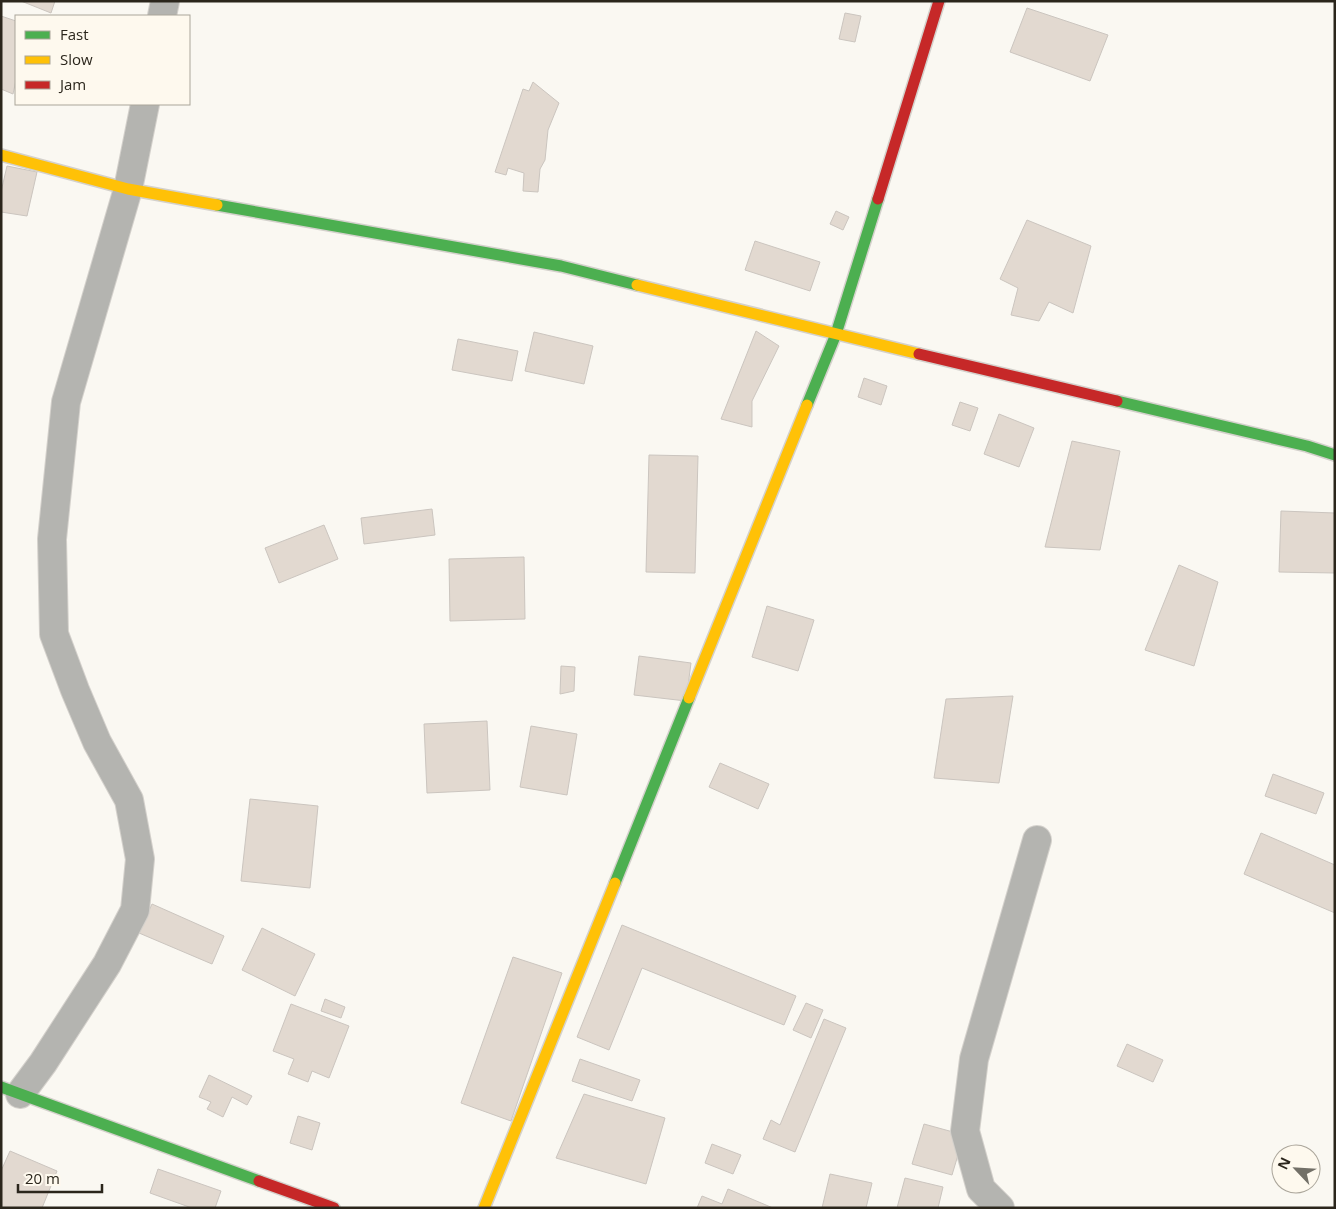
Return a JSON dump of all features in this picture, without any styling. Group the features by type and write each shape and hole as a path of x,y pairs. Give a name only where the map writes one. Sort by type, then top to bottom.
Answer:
{"street":[{"path":"162,15 165,1"},
{"path":"484,1208 836,334 939,1"},
{"path":"10,1090 43,1063 107,964 135,910 140,858 129,800 97,742 54,634 52,539 66,402 128,189 145,105"},
{"path":"1,155 128,189 561,266 836,334 1307,446 1335,455"},
{"path":"1000,1208 981,1189 965,1131 974,1059 1037,840"},
{"path":"10,1090 334,1208"}],"building":[{"path":"21,1 55,1 51,13"},
{"path":"1027,8 1108,35 1090,81 1010,52"},
{"path":"845,13 861,16 855,42 839,39"},
{"path":"1,16 15,21 15,85 13,94 1,89"},
{"path":"533,82 559,103 548,130 545,160 540,169 538,192 523,191 524,173 508,168 506,175 495,172 523,89 529,91"},
{"path":"7,166 37,172 27,216 1,212 1,192"},
{"path":"836,211 849,217 843,230 830,224"},
{"path":"1027,220 1091,246 1073,313 1049,302 1039,321 1011,315 1018,288 1000,279"},
{"path":"755,241 820,262 810,291 745,270"},
{"path":"756,331 779,346 752,401 752,427 721,419"},
{"path":"534,332 593,346 584,384 525,371"},
{"path":"458,339 518,351 512,381 452,370"},
{"path":"864,378 887,386 881,405 858,397"},
{"path":"960,402 978,408 970,431 952,425"},
{"path":"999,414 1034,428 1019,467 984,454"},
{"path":"1072,441 1120,451 1100,550 1045,547"},
{"path":"649,455 698,456 695,573 646,572"},
{"path":"432,509 435,535 364,544 361,518"},
{"path":"1281,511 1335,513 1335,573 1279,572"},
{"path":"324,525 338,559 279,583 265,548"},
{"path":"524,557 525,619 450,621 449,559"},
{"path":"1179,565 1218,582 1194,666 1145,650"},
{"path":"767,606 814,620 798,671 752,657"},
{"path":"639,656 691,663 686,701 634,695"},
{"path":"561,666 575,667 574,691 560,694"},
{"path":"1013,696 999,783 934,778 946,699"},
{"path":"487,721 490,790 427,793 424,724"},
{"path":"531,726 577,734 567,795 520,787"},
{"path":"720,763 769,784 758,809 709,787"},
{"path":"1273,774 1324,793 1316,814 1265,796"},
{"path":"250,799 318,806 310,888 241,881"},
{"path":"1261,833 1335,865 1335,913 1244,874"},
{"path":"152,904 224,936 212,964 139,933"},
{"path":"622,925 796,996 784,1025 642,968 609,1050 577,1037"},
{"path":"262,928 315,954 295,996 242,970"},
{"path":"513,957 562,973 511,1121 461,1103"},
{"path":"325,999 345,1007 341,1018 321,1011"},
{"path":"806,1003 823,1010 811,1038 793,1030"},
{"path":"291,1004 349,1026 329,1078 312,1071 308,1082 288,1074 294,1059 273,1051"},
{"path":"824,1019 846,1028 795,1152 763,1139 771,1120 780,1125"},
{"path":"1127,1044 1163,1060 1153,1082 1117,1066"},
{"path":"580,1059 640,1080 632,1101 572,1081"},
{"path":"209,1075 252,1096 247,1105 232,1097 223,1117 207,1109 211,1102 199,1097"},
{"path":"584,1094 665,1118 646,1184 556,1158"},
{"path":"298,1116 320,1123 312,1150 290,1143"},
{"path":"924,1124 964,1135 952,1175 912,1164"},
{"path":"712,1144 741,1155 733,1174 705,1163"},
{"path":"10,1151 57,1171 42,1208 1,1208 1,1171"},
{"path":"158,1169 221,1191 215,1208 192,1208 150,1193"},
{"path":"830,1174 872,1183 866,1208 822,1208"},
{"path":"905,1178 943,1187 938,1208 897,1208"},
{"path":"728,1189 773,1208 697,1208 702,1196 722,1204"}],"traffic: fast":[{"path":"807,405 836,334 878,199"},
{"path":"217,205 561,266 637,285"},
{"path":"1117,401 1307,446 1335,455"},
{"path":"615,883 689,698"},
{"path":"1,1087 259,1181"}],"traffic: slow":[{"path":"1,155 128,189 217,205"},
{"path":"637,285 919,354"},
{"path":"689,698 807,405"},
{"path":"484,1208 615,883"}],"traffic: jam":[{"path":"878,199 939,1"},
{"path":"919,354 1117,401"},
{"path":"259,1181 334,1208"}]}
